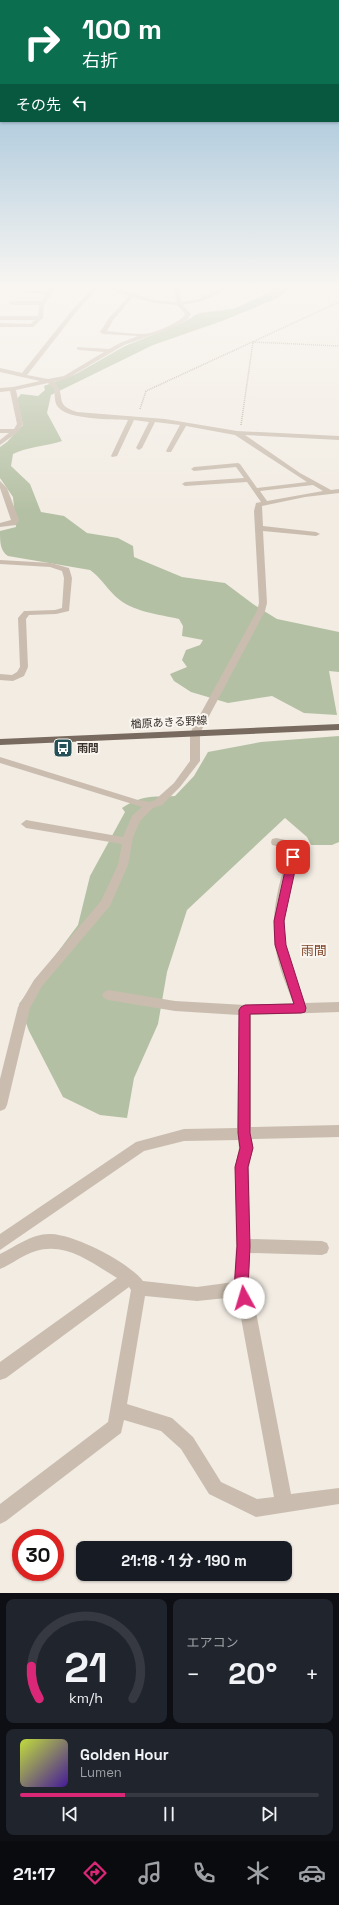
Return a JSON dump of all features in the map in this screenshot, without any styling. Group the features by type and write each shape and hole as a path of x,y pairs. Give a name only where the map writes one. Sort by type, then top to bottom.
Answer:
{"main road":[{"name":"楢原あきる野線","path":"0,742 339,727"}],"street":[{"path":"24,375 36,362"},
{"path":"0,390 51,382 66,377 91,362"},
{"path":"0,370 51,382 57,388 59,405 64,410 88,416 153,420 237,433 339,438"},
{"path":"0,443 16,431 20,424 13,389"},
{"path":"114,456 135,419"},
{"path":"139,448 153,420"},
{"path":"168,451 184,424"},
{"path":"0,431 16,431"},
{"path":"237,433 298,474 314,483 335,491"},
{"path":"194,469 238,466 264,502"},
{"path":"185,484 248,480"},
{"path":"255,490 314,483"},
{"path":"0,525 13,523 15,520 1,486"},
{"path":"0,760 137,803 150,805 158,803 177,785 195,761 195,733 261,611 263,603 257,509 259,504 335,491"},
{"path":"259,528 316,534"},
{"path":"0,562 52,565 66,570 68,578 66,609 56,612 27,613 22,618 24,667 21,674 13,678 0,678"},
{"path":"0,1106 24,1007 38,983 106,903 123,865 127,841 136,819 150,805"},
{"path":"26,824 127,841"},
{"path":"276,842 296,846 289,868 279,921 281,945 301,1008"},
{"path":"108,995 175,1006 245,1010 339,1007"},
{"path":"245,1010 244,1133 246,1148 242,1167 243,1246 241,1290 247,1307 284,1504"},
{"path":"0,1243 141,1146 184,1135 339,1131"},
{"path":"0,1262 33,1244 51,1241 78,1247 134,1283 197,1294 241,1290"},
{"path":"243,1246 322,1248"},
{"path":"0,1372 134,1283"},
{"path":"0,1515 115,1427 119,1410 134,1283"},
{"path":"119,1410 166,1424 187,1443 215,1488 256,1508 339,1496"}],"path":[{"path":"135,419 146,391 209,362"},
{"path":"237,433 241,428 250,362"}],"green space":[{"path":"96,362 118,362 51,395 47,413 62,441 13,454 11,466 30,484 41,512 64,516 87,533 118,538 133,546 134,557 182,577 225,583 253,604 277,619 339,632 339,672 329,671 337,715 304,713 272,696 228,703 191,692 174,681 170,674 187,667 182,660 186,650 200,645 203,640 182,636 183,626 179,619 146,612 129,606 115,596 90,570 8,556 3,552 0,542 0,531 16,527 13,497 0,478 0,447 7,442 23,425 17,399 21,394 38,396 45,390 44,386 76,374"},
{"path":"339,736 339,842 332,845 311,845 307,837 285,818 187,910 167,972 158,1024 134,1078 127,1118 100,1115 63,1097 29,1031 19,1004 78,925 90,876 125,812 122,808 141,799 175,796 194,776 208,752 261,742"}],"place":[{"name":"雨間","path":"63,748"}],"district":[{"name":"雨間","path":"314,950"}],"route":[{"path":"244,1298 241,1290 243,1257 242,1167 246,1148 244,1133 245,1010 301,1008 281,945 279,921 289,868 293,857"}]}
